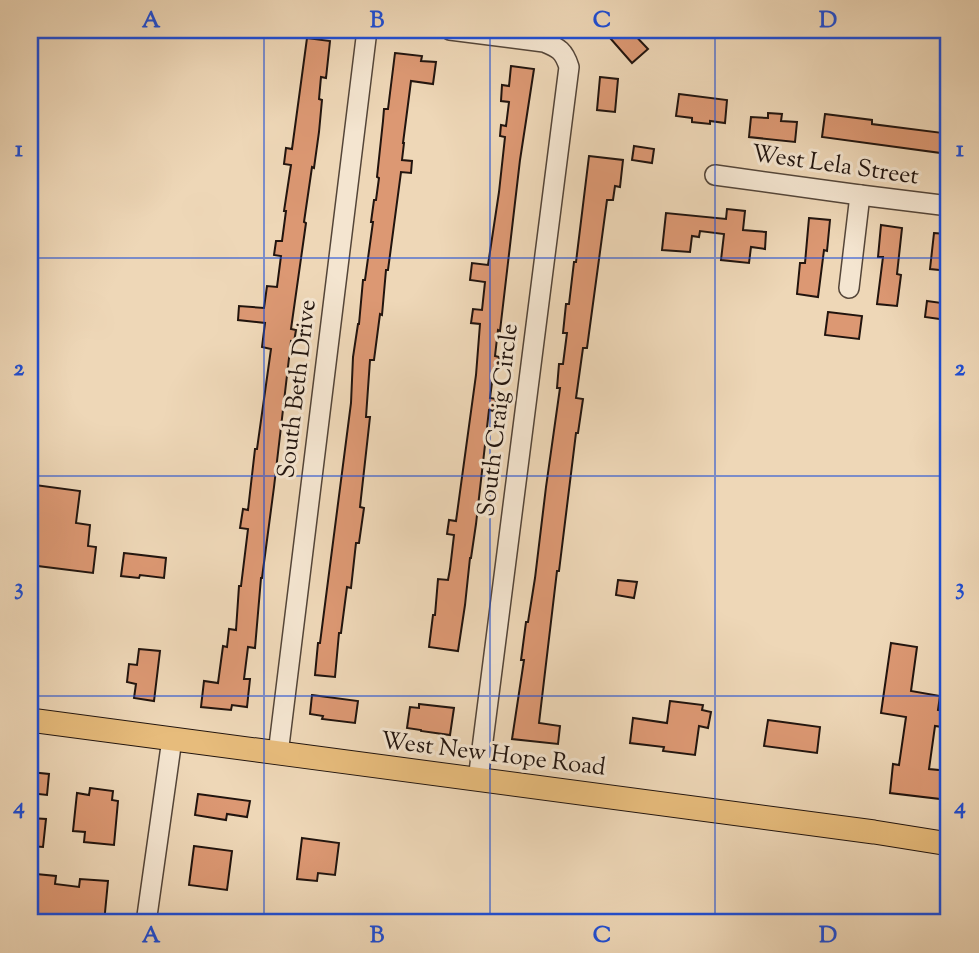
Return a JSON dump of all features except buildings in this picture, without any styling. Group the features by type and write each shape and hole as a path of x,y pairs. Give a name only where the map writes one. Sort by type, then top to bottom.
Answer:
{"main road":[{"name":"West New Hope Road","path":"30,720 874,832 949,845"}],"street":[{"name":"South Beth Drive","path":"278,754 367,30"},
{"name":"South Craig Circle","path":"450,30 544,42 557,47 565,55 569,67 478,779"},
{"name":"West Lela Street","path":"715,174 949,206"},
{"path":"849,288 860,195"},
{"path":"146,923 172,739"}]}
